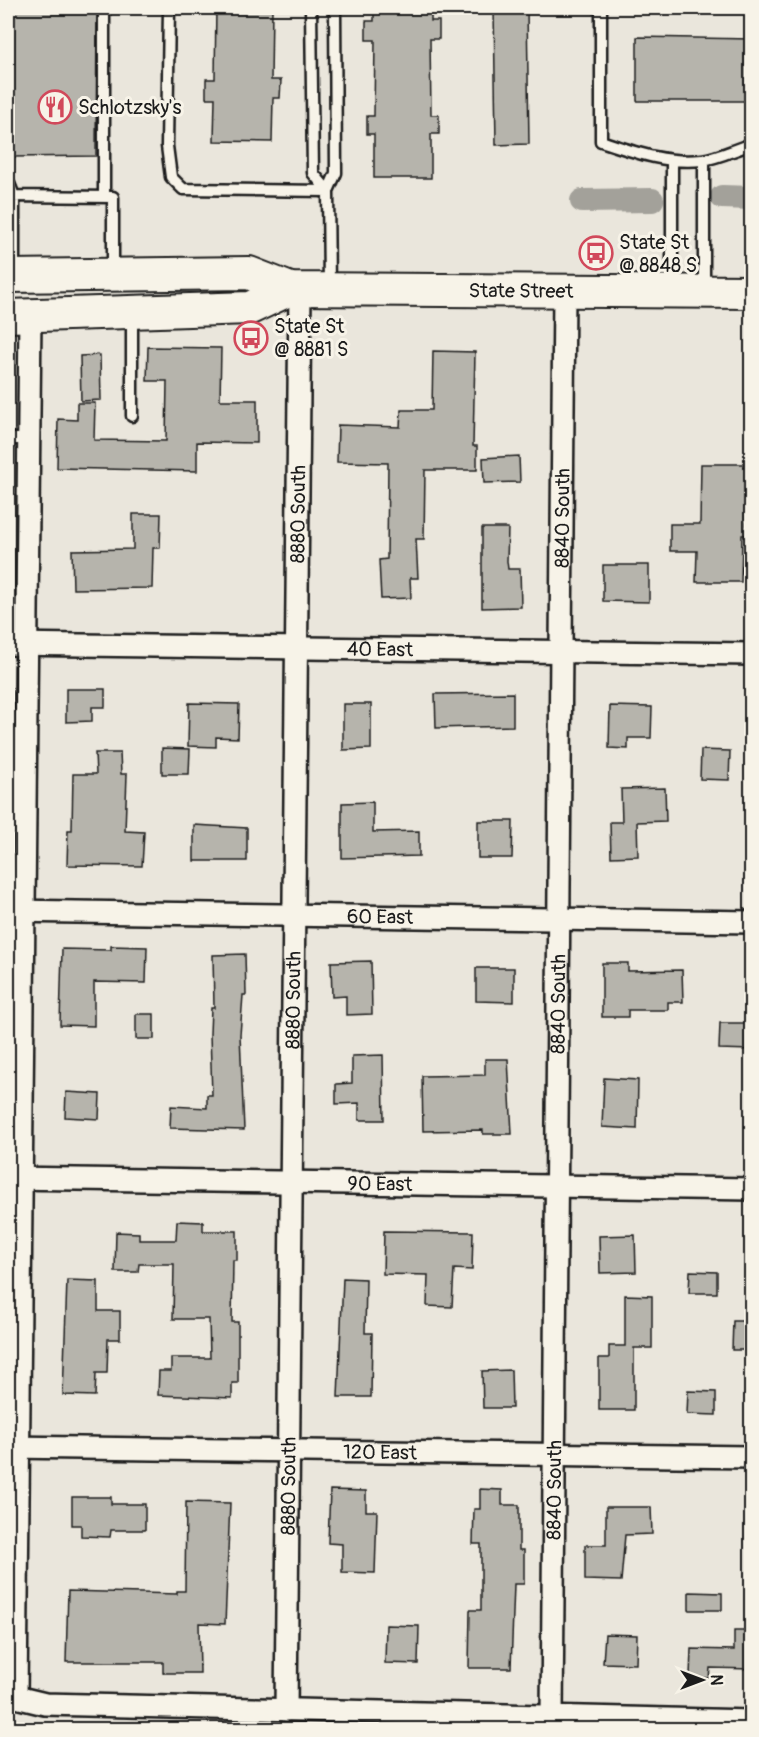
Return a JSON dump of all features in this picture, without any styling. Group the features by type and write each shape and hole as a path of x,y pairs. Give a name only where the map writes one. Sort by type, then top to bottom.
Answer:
{"main road":[{"name":"State Street","path":"11,276 249,273 306,290 752,292"},
{"name":"State Street","path":"19,316 250,308 306,290"}],"street":[{"name":"8880 South","path":"286,1710 297,648 306,290"},
{"name":"8840 South","path":"552,1716 564,291"},
{"path":"19,316 13,1447 16,1697 45,1704 752,1721"},
{"name":"40 East","path":"17,644 752,654"},
{"name":"60 East","path":"16,911 752,922"},
{"name":"90 East","path":"14,1178 752,1189"},
{"name":"120 East","path":"13,1447 752,1457"}],"lane":[{"path":"104,8 108,197 114,274"},
{"path":"169,8 167,146 171,177 183,189 328,191"},
{"path":"310,8 313,173 328,191"},
{"path":"306,290 328,191 336,173 335,8"},
{"path":"601,8 601,141 652,158 672,161 704,160 752,144"},
{"path":"704,160 704,292"},
{"path":"672,161 672,291"},
{"path":"8,181 11,196 11,276"},
{"path":"11,196 108,197"},
{"path":"132,311 132,416"}],"building":[{"path":"9,8 97,8 96,156 11,157"},
{"path":"216,8 272,8 271,80 281,80 280,98 273,98 272,142 214,141 215,98 206,98 206,79 215,79"},
{"path":"374,8 431,8 431,21 439,21 439,39 430,39 431,115 439,115 439,134 431,134 431,178 374,178 374,134 367,134 367,116 374,116 375,40 366,40 366,21 374,21"},
{"path":"494,8 527,8 529,144 496,145"},
{"path":"637,37 752,39 752,101 637,101"},
{"path":"148,347 221,348 220,400 257,400 257,443 197,442 197,471 57,468 58,419 77,420 77,403 95,403 94,440 166,441 167,381 147,381"},
{"path":"433,351 475,352 473,446 477,446 477,470 425,470 424,539 416,539 418,578 410,578 411,598 381,599 379,560 387,559 388,463 337,462 338,425 400,427 401,410 432,410"},
{"path":"100,355 101,400 81,401 80,356"},
{"path":"519,456 520,482 484,483 483,458"},
{"path":"701,464 747,464 747,535 742,535 741,582 696,582 697,551 670,551 670,524 700,524"},
{"path":"133,514 161,514 160,548 153,548 152,588 73,589 72,550 133,549"},
{"path":"482,528 508,528 508,569 520,569 521,607 482,608"},
{"path":"603,565 649,565 649,602 603,601"},
{"path":"66,689 105,689 105,707 92,707 92,721 66,722"},
{"path":"513,693 513,726 436,728 435,694"},
{"path":"189,703 239,704 238,738 216,737 216,747 188,746"},
{"path":"343,704 371,704 371,749 343,750"},
{"path":"610,706 652,707 651,738 628,738 628,749 609,748"},
{"path":"162,748 190,749 189,774 162,774"},
{"path":"701,750 730,751 729,780 700,779"},
{"path":"95,753 120,753 121,774 127,774 125,831 144,832 142,866 67,865 68,830 72,830 73,774 96,774"},
{"path":"665,788 666,821 637,822 638,856 611,857 610,822 622,822 621,789"},
{"path":"373,802 373,832 419,831 419,856 342,858 342,803"},
{"path":"478,821 513,821 512,858 478,858"},
{"path":"194,825 247,828 247,861 194,861"},
{"path":"111,946 147,947 146,983 94,982 94,1026 60,1025 62,949 111,950"},
{"path":"245,954 246,995 243,995 240,1035 244,1130 170,1128 171,1106 207,1108 207,1095 212,1095 210,1034 211,1008 214,1008 213,955"},
{"path":"371,961 372,1014 346,1015 346,996 332,997 331,962"},
{"path":"602,963 628,963 628,971 682,970 683,1002 668,1002 668,1010 628,1010 628,1017 602,1017"},
{"path":"476,968 514,968 514,1002 476,1001"},
{"path":"136,1014 154,1014 154,1039 136,1039"},
{"path":"720,1023 752,1023 752,1050 719,1049"},
{"path":"383,1055 384,1120 359,1120 359,1103 336,1104 336,1084 352,1083 352,1056"},
{"path":"485,1059 508,1059 512,1134 483,1134 483,1130 423,1131 422,1076 485,1075"},
{"path":"604,1078 638,1080 637,1129 602,1127"},
{"path":"66,1092 100,1094 99,1119 65,1117"},
{"path":"177,1221 203,1222 203,1231 237,1231 237,1260 233,1260 232,1322 238,1322 238,1383 232,1383 232,1398 158,1395 159,1371 171,1371 171,1358 210,1358 209,1319 173,1319 174,1264 139,1264 138,1272 115,1272 116,1232 139,1233 139,1240 176,1240"},
{"path":"384,1231 473,1232 472,1270 454,1269 452,1307 427,1306 428,1275 383,1274"},
{"path":"635,1235 636,1272 600,1273 599,1236"},
{"path":"690,1271 717,1272 717,1293 689,1293"},
{"path":"343,1278 366,1279 365,1333 372,1333 371,1397 338,1397"},
{"path":"67,1280 98,1281 98,1311 120,1311 120,1339 108,1339 107,1373 96,1373 95,1396 63,1395"},
{"path":"625,1295 652,1296 652,1348 634,1348 634,1410 599,1410 599,1358 609,1358 609,1346 625,1346"},
{"path":"733,1321 752,1321 752,1350 732,1350"},
{"path":"511,1370 512,1408 483,1408 482,1371"},
{"path":"688,1391 716,1392 716,1415 687,1414"},
{"path":"480,1489 502,1490 502,1505 519,1505 519,1550 524,1550 524,1584 514,1584 511,1668 469,1668 470,1610 481,1610 481,1544 473,1544 474,1509 480,1509"},
{"path":"330,1490 366,1491 366,1511 377,1511 375,1573 342,1572 342,1544 328,1543"},
{"path":"72,1497 111,1497 111,1504 145,1504 145,1530 111,1530 110,1537 81,1536 81,1525 72,1525"},
{"path":"186,1502 230,1503 225,1624 199,1623 200,1673 163,1673 163,1662 66,1662 68,1591 177,1594 177,1591 185,1591"},
{"path":"606,1507 651,1507 652,1534 625,1535 621,1581 585,1580 585,1545 606,1545"},
{"path":"689,1592 722,1593 722,1610 689,1610"},
{"path":"386,1625 419,1626 418,1664 385,1663"},
{"path":"734,1631 752,1631 752,1669 710,1668 709,1678 690,1677 691,1649 734,1650"},
{"path":"605,1634 637,1635 636,1664 603,1663"}],"waterway":[{"path":"722,197 752,198"},
{"path":"582,201 652,200"}],"place":[{"name":"Schlotzsky's","path":"55,107"},
{"name":"State St @ 8848 S","path":"596,253"},
{"name":"State St @ 8881 S","path":"251,338"}]}
